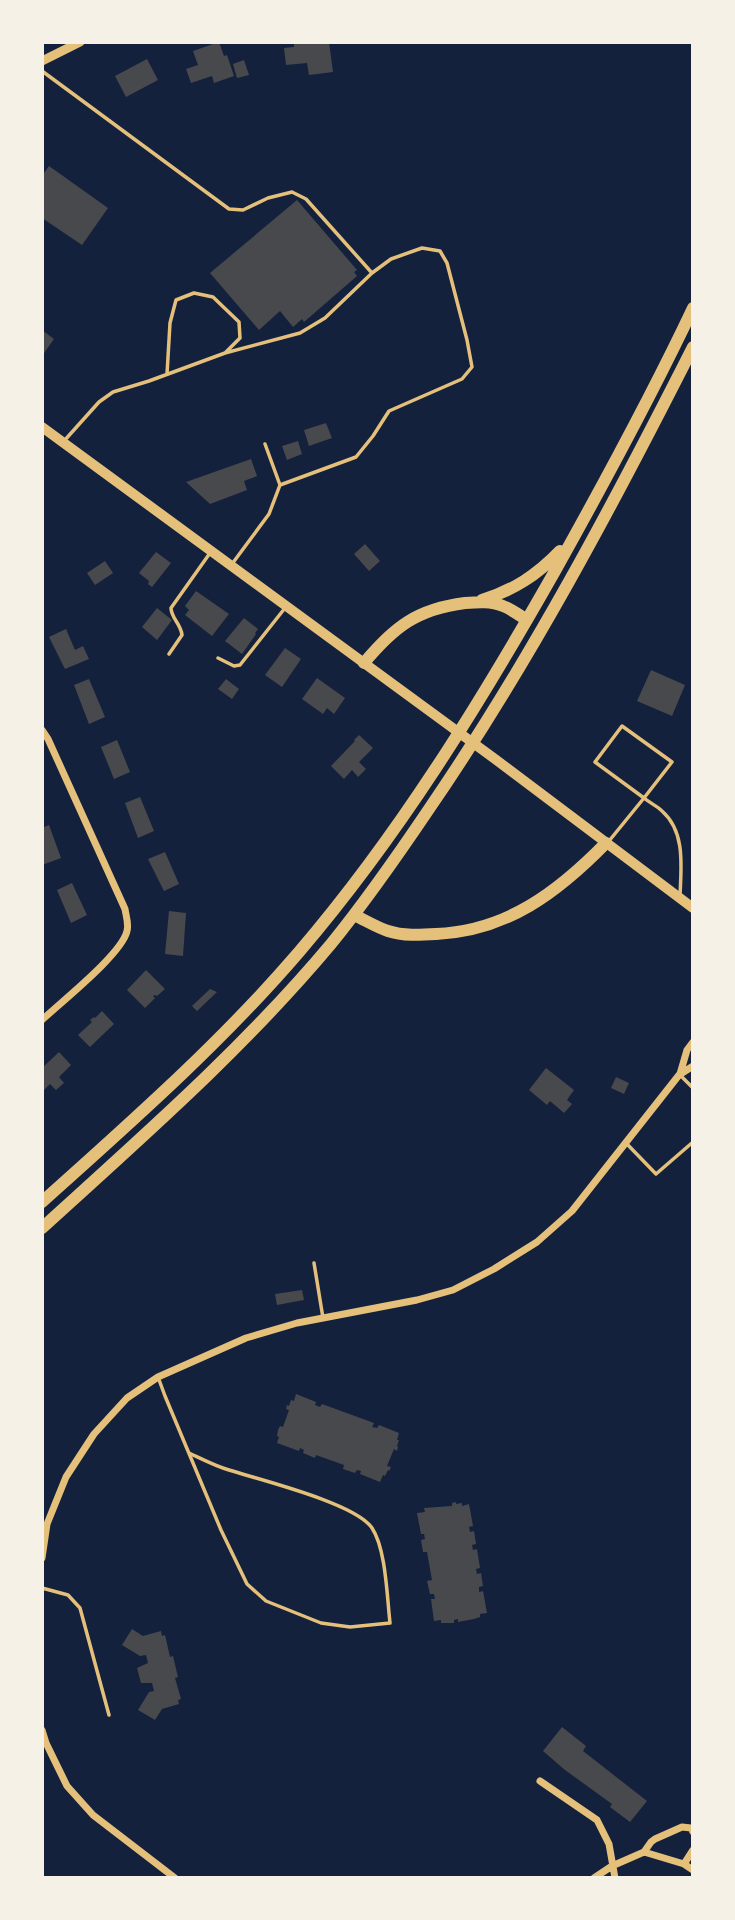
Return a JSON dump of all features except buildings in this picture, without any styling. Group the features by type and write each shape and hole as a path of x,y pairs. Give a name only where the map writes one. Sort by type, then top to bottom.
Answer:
{"highway":[{"path":"42,1202 164,1093 255,1001 377,854 470,718 527,620 639,415 693,308"},
{"path":"42,1228 229,1055 276,1006 354,915 396,858 483,727 590,543 693,347"},
{"path":"475,602 524,582 548,564 575,535"},
{"path":"363,663 391,633 414,617 440,607 486,602 505,607 527,620"},
{"path":"354,915 383,929 408,935 445,934 484,925 513,916 537,902 573,875 606,844"}],"main road":[{"path":"42,427 495,759 693,908"}],"street":[{"path":"42,61 80,42"},
{"path":"42,730 125,909 128,928 124,940 100,968 42,1020"},
{"path":"679,1075 687,1050 693,1041"},
{"path":"42,1558 47,1524 66,1477 94,1434 127,1398 158,1377 246,1338 297,1323 417,1300 453,1290 495,1269 537,1242 572,1212 679,1075 693,1066"},
{"path":"42,1730 67,1786 93,1815 175,1878"},
{"path":"540,1781 597,1820 609,1843 615,1878"},
{"path":"594,1878 612,1866 644,1852 655,1839 682,1827 691,1828 693,1832"},
{"path":"684,1864 693,1850"},
{"path":"644,1852 684,1864 693,1870"}],"lane":[{"path":"42,71 229,209 243,210 268,198 292,192 306,199 372,273"},
{"path":"62,442 99,402 113,392 225,353 300,333 325,318 372,273 391,259 422,248 440,251 447,263 472,366 463,379 389,411 356,457 280,485"},
{"path":"167,374 170,323 176,300 194,293 213,297 239,322 240,338 225,353"},
{"path":"230,565 269,514 280,485 265,444"},
{"path":"169,654 182,635 171,608 211,551"},
{"path":"218,659 234,666 240,665 286,606"},
{"path":"606,844 644,798 672,762 622,726 595,762 626,785 644,798 665,813 677,834 682,857 680,898"},
{"path":"632,744 638,737"},
{"path":"648,755 653,748"},
{"path":"611,774 614,769"},
{"path":"626,785 629,780"},
{"path":"679,1075 693,1088"},
{"path":"626,1143 656,1174 693,1142"},
{"path":"314,1263 323,1318"},
{"path":"158,1377 189,1453 221,1530 247,1584 265,1601 321,1623 350,1627 390,1623 380,1548 372,1528 360,1517 334,1504 224,1469 189,1453"},
{"path":"42,1588 68,1595 80,1608 109,1715"}]}
